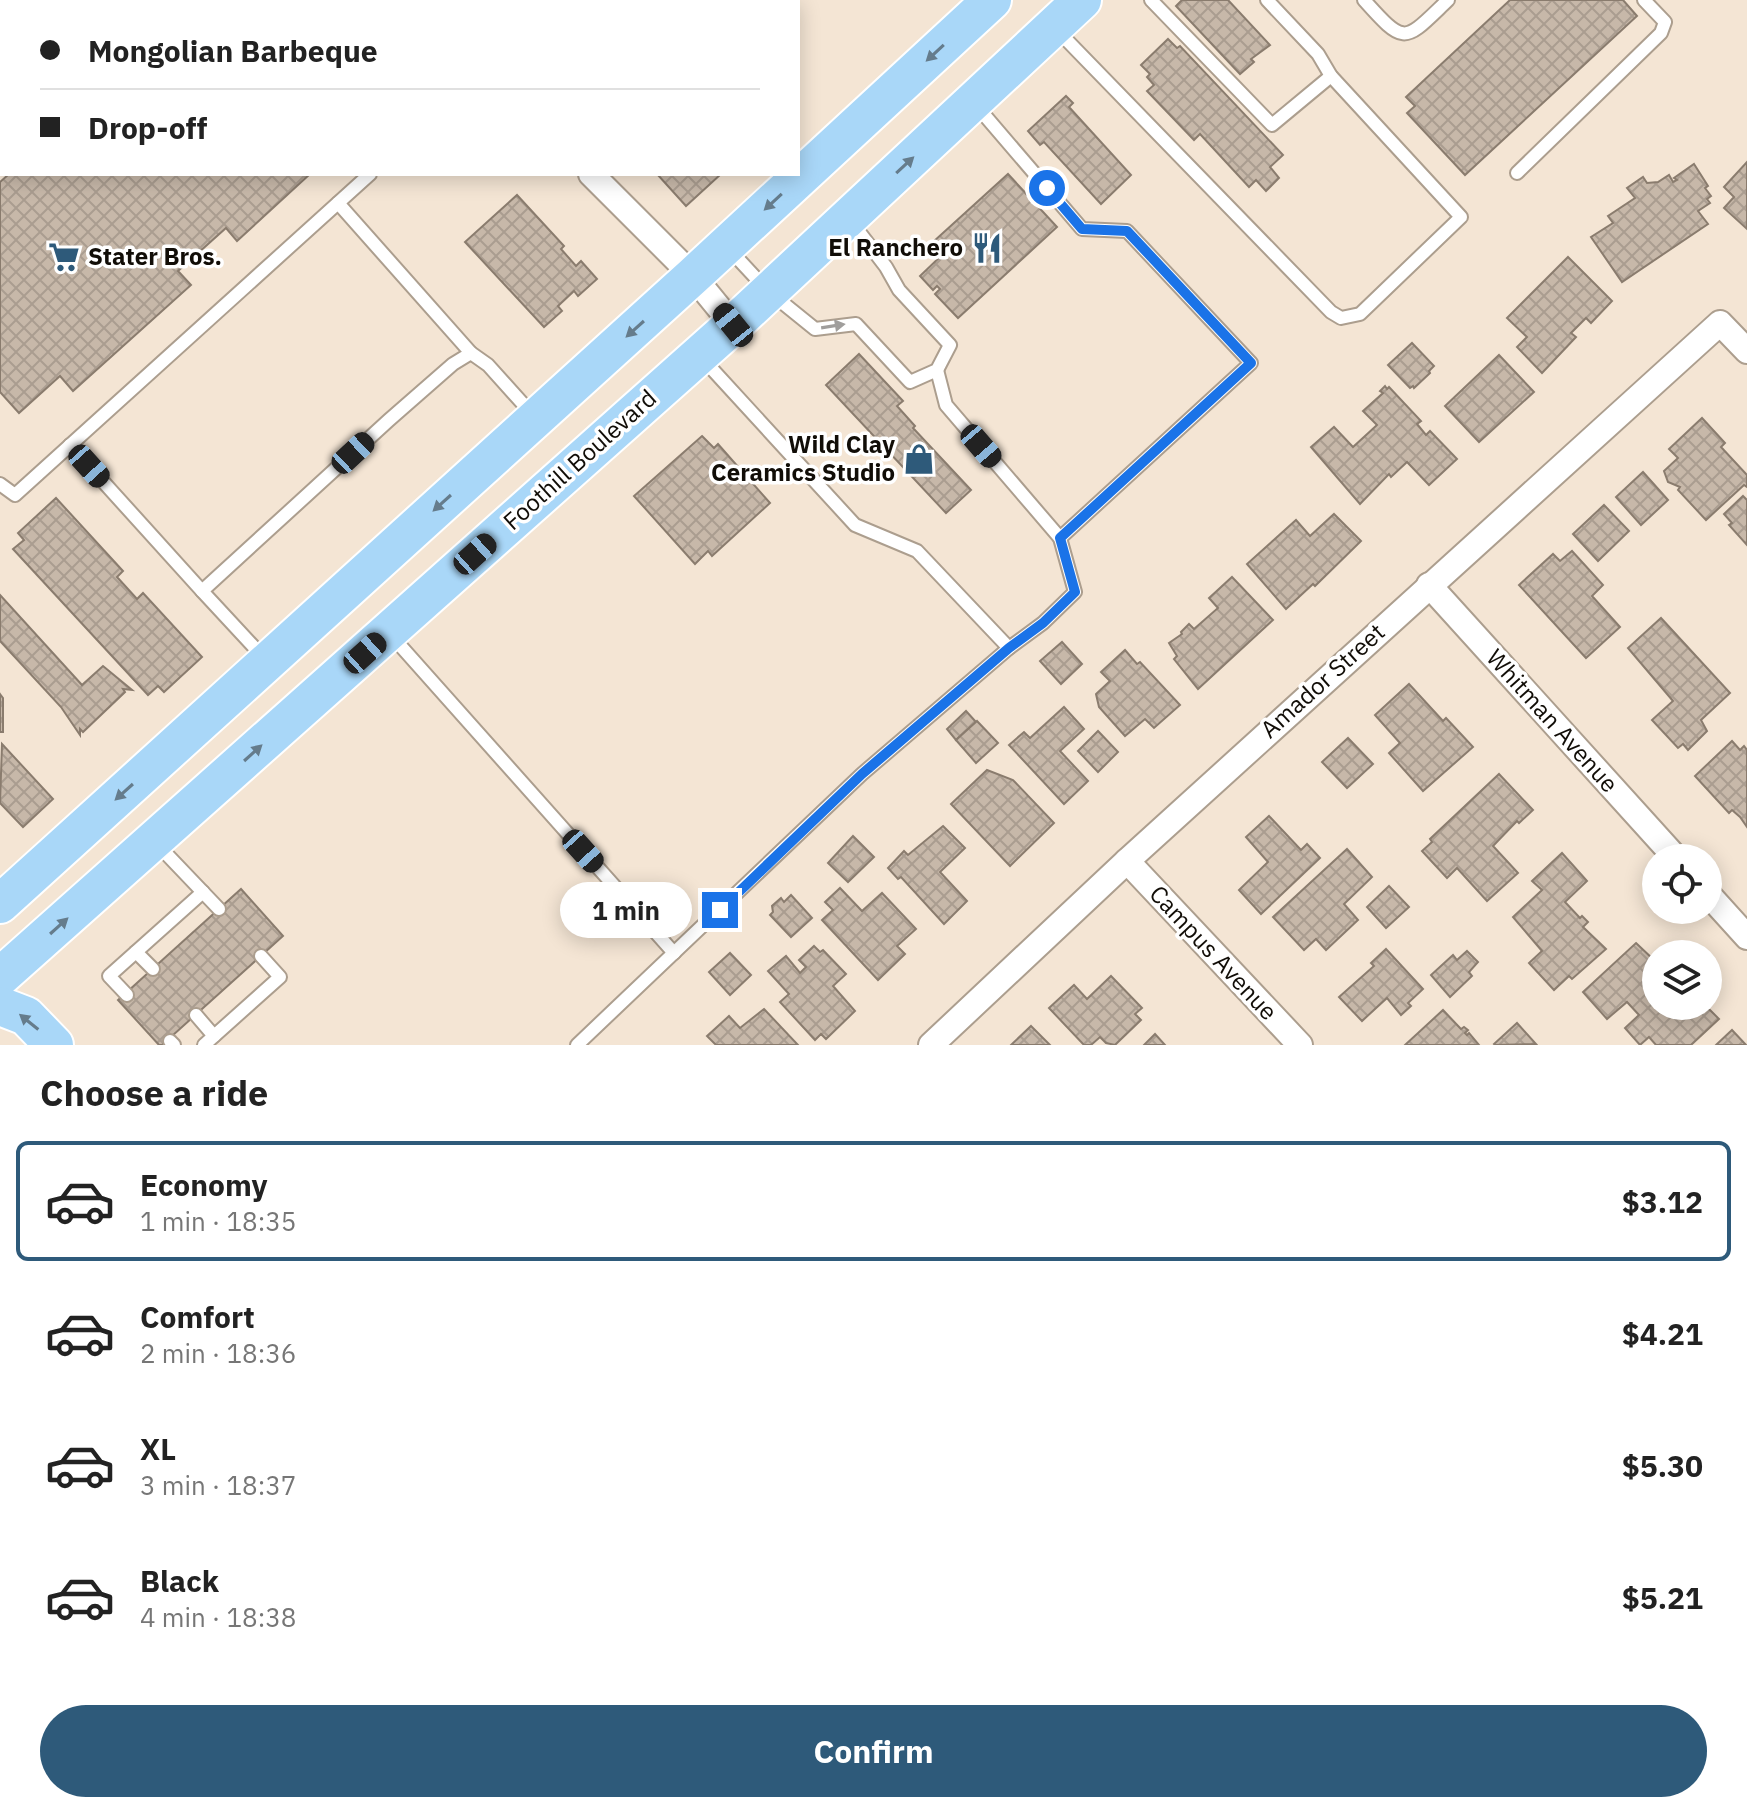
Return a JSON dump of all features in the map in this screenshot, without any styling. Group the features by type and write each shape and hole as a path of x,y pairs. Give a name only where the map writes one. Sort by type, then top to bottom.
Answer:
{"main road":[{"path":"0,904 726,246 992,0"},
{"name":"Foothill Boulevard","path":"0,977 733,325 1082,0"},
{"path":"0,1006 26,1016 54,1045"}],"street":[{"path":"593,176 693,276 733,325"},
{"name":"Amador Street","path":"931,1045 1127,861 1720,323 1747,351"},
{"name":"Whitman Avenue","path":"1429,585 1663,844"},
{"name":"Campus Avenue","path":"1127,861 1300,1045"},
{"path":"1722,909 1747,937"}],"lane":[{"path":"1151,0 1272,125 1331,76"},
{"path":"1053,27 1331,312 1341,318 1360,314 1461,217 1331,76 1318,54 1267,0"},
{"path":"1364,0 1387,26 1404,34 1414,32 1448,0"},
{"path":"1517,173 1661,33 1665,22 1644,0"},
{"path":"973,101 1082,229 1127,231 1251,363 1060,538"},
{"path":"0,484 15,495 368,176"},
{"path":"338,203 471,353 488,365 536,418"},
{"path":"726,246 768,291 815,329 856,324 910,382 937,370 950,345 899,290 886,267 848,218"},
{"path":"202,591 389,420 453,364 471,353"},
{"path":"698,355 855,525 917,551 1009,648"},
{"path":"577,1045 862,774 1009,648 1043,623 1075,592 1060,538 946,405 937,370"},
{"path":"70,445 268,663"},
{"path":"388,632 674,953"},
{"path":"154,841 219,909"},
{"path":"127,995 109,976 203,892"},
{"path":"136,952 153,969"},
{"path":"196,1015 209,1040 280,977 261,956"}],"building":[{"path":"1182,0 1228,0 1270,45 1251,59 1254,62 1240,74 1176,6"},
{"path":"1510,0 1623,0 1637,16 1465,175 1407,113 1415,106 1406,97"},
{"path":"1168,39 1177,48 1180,46 1283,155 1270,167 1279,178 1266,191 1256,180 1249,187 1200,134 1194,140 1147,91 1154,85 1147,77 1150,74 1141,65"},
{"path":"1066,96 1073,103 1069,107 1131,175 1101,204 1044,142 1040,145 1028,131"},
{"path":"1747,162 1747,229 1724,208 1734,197 1724,187"},
{"path":"1694,164 1711,196 1707,199 1710,203 1698,211 1708,224 1622,282 1591,237 1613,223 1608,216 1635,198 1627,188 1643,177 1647,183 1658,182 1669,175 1673,182"},
{"name":"El Ranchero","path":"1008,174 1057,227 958,318 935,294 940,289 937,286 933,290 920,276 944,253 933,242"},
{"path":"7,176 308,176 237,241 226,228 178,271 191,285 73,391 60,376 19,413 0,392 0,182"},
{"path":"659,176 719,176 686,206"},
{"path":"517,195 564,246 561,249 576,266 581,261 597,279 578,296 574,291 558,306 562,311 544,327 465,242"},
{"path":"1568,257 1612,301 1591,323 1586,318 1571,333 1576,337 1542,373 1517,347 1527,337 1507,318"},
{"path":"1412,343 1434,366 1414,388 1410,388 1388,365"},
{"name":"Wild Clay Ceramics Studio","path":"859,354 903,401 897,406 915,426 913,428 971,490 946,513 826,385"},
{"path":"1499,355 1534,392 1479,442 1445,406"},
{"path":"1385,386 1421,421 1417,424 1426,435 1430,431 1457,459 1429,485 1407,462 1391,477 1389,474 1360,504 1311,447 1334,427 1353,447 1377,425 1363,411 1383,393 1380,391"},
{"path":"1702,418 1725,443 1721,447 1747,475 1747,487 1744,485 1706,520 1678,490 1680,487 1668,482 1664,471 1678,458 1669,449"},
{"path":"702,436 714,448 718,444 770,503 712,556 708,551 695,564 634,496"},
{"path":"1643,472 1668,500 1641,525 1616,497"},
{"path":"1743,496 1747,500 1747,545 1729,525 1732,523 1724,514"},
{"path":"56,498 123,571 117,577 137,599 143,593 202,657 164,692 158,686 148,695 13,549 24,540 18,533"},
{"path":"1604,505 1629,531 1598,561 1573,534"},
{"path":"1334,514 1361,541 1315,586 1313,584 1286,609 1247,564 1296,520 1310,536"},
{"path":"1572,551 1603,585 1592,596 1620,627 1586,658 1519,585 1553,554 1560,561"},
{"path":"1232,577 1273,620 1198,689 1174,659 1177,656 1169,643 1182,634 1189,624 1194,629 1218,608 1209,598"},
{"path":"0,595 82,685 103,666 132,690 123,689 125,692 83,732 80,729 80,735 61,707 0,641"},
{"path":"1661,618 1730,693 1701,720 1707,731 1688,750 1683,744 1678,748 1652,720 1673,701 1628,648"},
{"path":"1062,642 1082,664 1061,684 1040,661"},
{"path":"1125,650 1180,705 1154,728 1145,719 1125,736 1099,707 1096,694 1110,681 1101,672"},
{"path":"1409,684 1443,721 1446,718 1473,747 1423,791 1389,753 1400,743 1375,715"},
{"path":"0,694 3,698 3,732 0,732"},
{"path":"1064,707 1084,729 1060,751 1088,781 1064,804 1009,745 1024,732 1030,738"},
{"path":"966,711 976,722 956,740 947,729"},
{"path":"977,721 998,743 976,763 956,740"},
{"path":"1098,731 1118,752 1098,772 1078,751"},
{"path":"1348,738 1373,764 1347,788 1322,762"},
{"path":"1732,741 1740,750 1744,746 1747,750 1747,827 1732,810 1729,813 1695,776"},
{"path":"2,744 53,799 23,827 0,803"},
{"path":"987,770 1013,780 1054,823 1010,866 951,804"},
{"path":"1499,774 1533,810 1519,823 1517,821 1493,846 1518,873 1487,901 1457,868 1447,878 1422,851 1432,842 1430,839"},
{"path":"1269,816 1301,850 1307,844 1320,858 1261,914 1239,890 1268,862 1246,837"},
{"path":"943,826 965,848 940,872 967,901 944,924 901,877 898,879 888,868 904,851 908,855"},
{"path":"853,836 874,857 848,882 828,863"},
{"path":"1347,849 1372,877 1344,904 1358,920 1326,950 1316,939 1304,950 1273,917"},
{"path":"1562,853 1587,881 1565,902 1588,922 1583,927 1606,949 1572,979 1569,976 1554,990 1529,963 1542,951 1513,917 1542,890 1532,881"},
{"path":"1389,886 1409,907 1386,928 1367,907"},
{"path":"840,888 862,911 882,893 916,929 897,946 905,954 878,980 822,920 833,910 825,902"},
{"path":"241,889 283,936 159,1045 118,1000"},
{"path":"791,895 812,918 791,937 770,915 772,906 781,898 784,902"},
{"path":"1636,943 1642,949 1642,1020 1718,1020 1691,1045 1656,1045 1649,1037 1640,1045 1625,1028 1639,1015 1627,1002 1607,1019 1583,992"},
{"path":"814,946 820,952 823,950 846,974 833,986 855,1011 826,1039 821,1034 815,1040 780,1002 789,994 768,971 786,956 800,973 806,967 799,960"},
{"path":"1386,949 1423,989 1408,1003 1411,1006 1401,1015 1387,998 1362,1021 1339,997 1374,966 1371,963"},
{"path":"1467,951 1478,962 1469,972 1472,976 1450,997 1431,975 1453,955 1457,960"},
{"path":"730,953 751,975 730,995 709,972"},
{"path":"1111,976 1142,1008 1135,1014 1141,1020 1115,1045 1106,1043 1100,1037 1091,1045 1084,1045 1049,1008 1074,985 1087,999"},
{"path":"764,1009 798,1045 716,1045 707,1036 729,1016 740,1028"},
{"path":"1443,1010 1461,1029 1464,1027 1468,1030 1465,1033 1469,1033 1479,1045 1405,1045"},
{"path":"1517,1023 1536,1044 1494,1044"},
{"path":"1031,1026 1050,1045 1011,1045"},
{"path":"1732,1030 1746,1045 1716,1045"},
{"path":"1155,1034 1165,1045 1144,1045"}],"place":[{"name":"El Ranchero","path":"987,248"},
{"name":"Stater Bros.","path":"64,257"},
{"name":"Wild Clay Ceramics Studio","path":"919,459"}],"route":[{"path":"720,910 862,774 1009,648 1043,623 1075,592 1060,538 1251,363 1127,231 1082,229 1047,188"}]}
